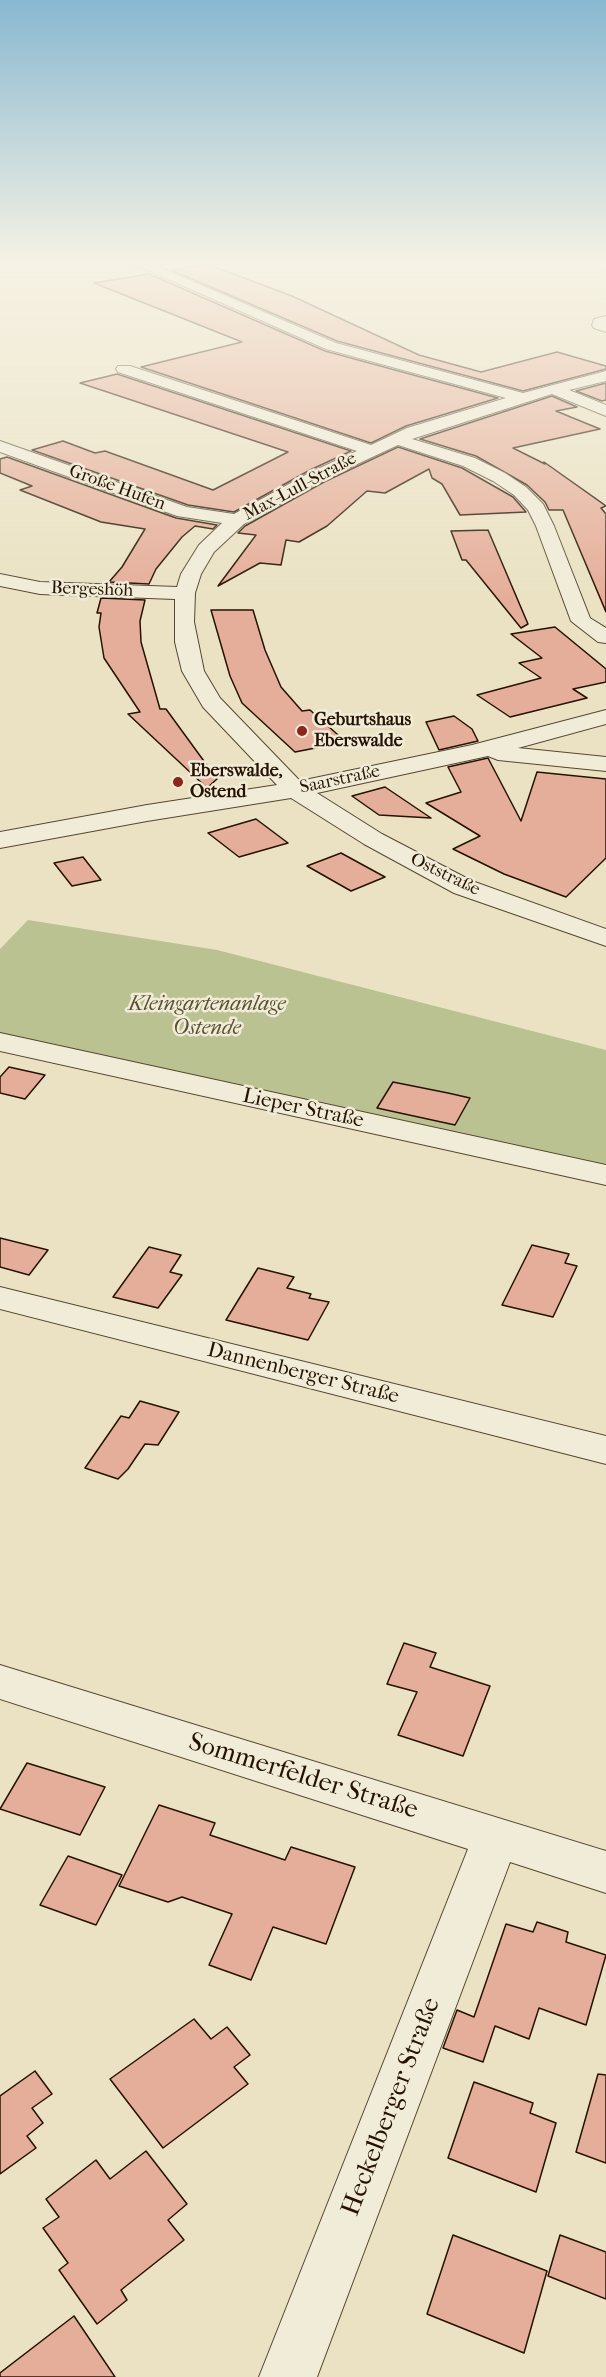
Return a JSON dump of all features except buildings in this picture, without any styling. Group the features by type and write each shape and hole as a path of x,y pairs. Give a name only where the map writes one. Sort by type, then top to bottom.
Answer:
{"street":[{"path":"142,375 370,450"},
{"path":"438,375 523,398"},
{"name":"Max-Lull-Straße","path":"294,790 212,702 193,671 186,642 185,594 191,574 206,549 237,520 370,450 396,439 523,398 606,376"},
{"path":"553,389 606,411"},
{"path":"396,439 469,462 520,491 536,508 545,526 581,621 606,637"},
{"name":"Große Hufen","path":"0,446 184,512 237,520"},
{"name":"Bergeshöh","path":"0,580 39,588 185,594"},
{"name":"Saarstraße","path":"0,840 147,813 294,790 475,752 606,717"},
{"path":"475,752 606,764"},
{"name":"Oststraße","path":"294,790 373,839 463,887 606,938"},
{"name":"Lieper Straße","path":"0,1042 606,1174"},
{"name":"Dannenberger Straße","path":"0,1298 606,1450"},
{"name":"Sommerfelder Straße","path":"2,1686 606,1872"},
{"name":"Heckelberger Straße","path":"288,2377 496,1838"}],"green space":[{"name":"Kleingartenanlage Ostende","path":"28,920 217,950 606,1050 606,1174 0,1041 0,949"}],"place":[{"name":"Geburtshaus Eberswalde","path":"302,731"},
{"name":"Eberswalde, Ostend","path":"178,782"}]}
